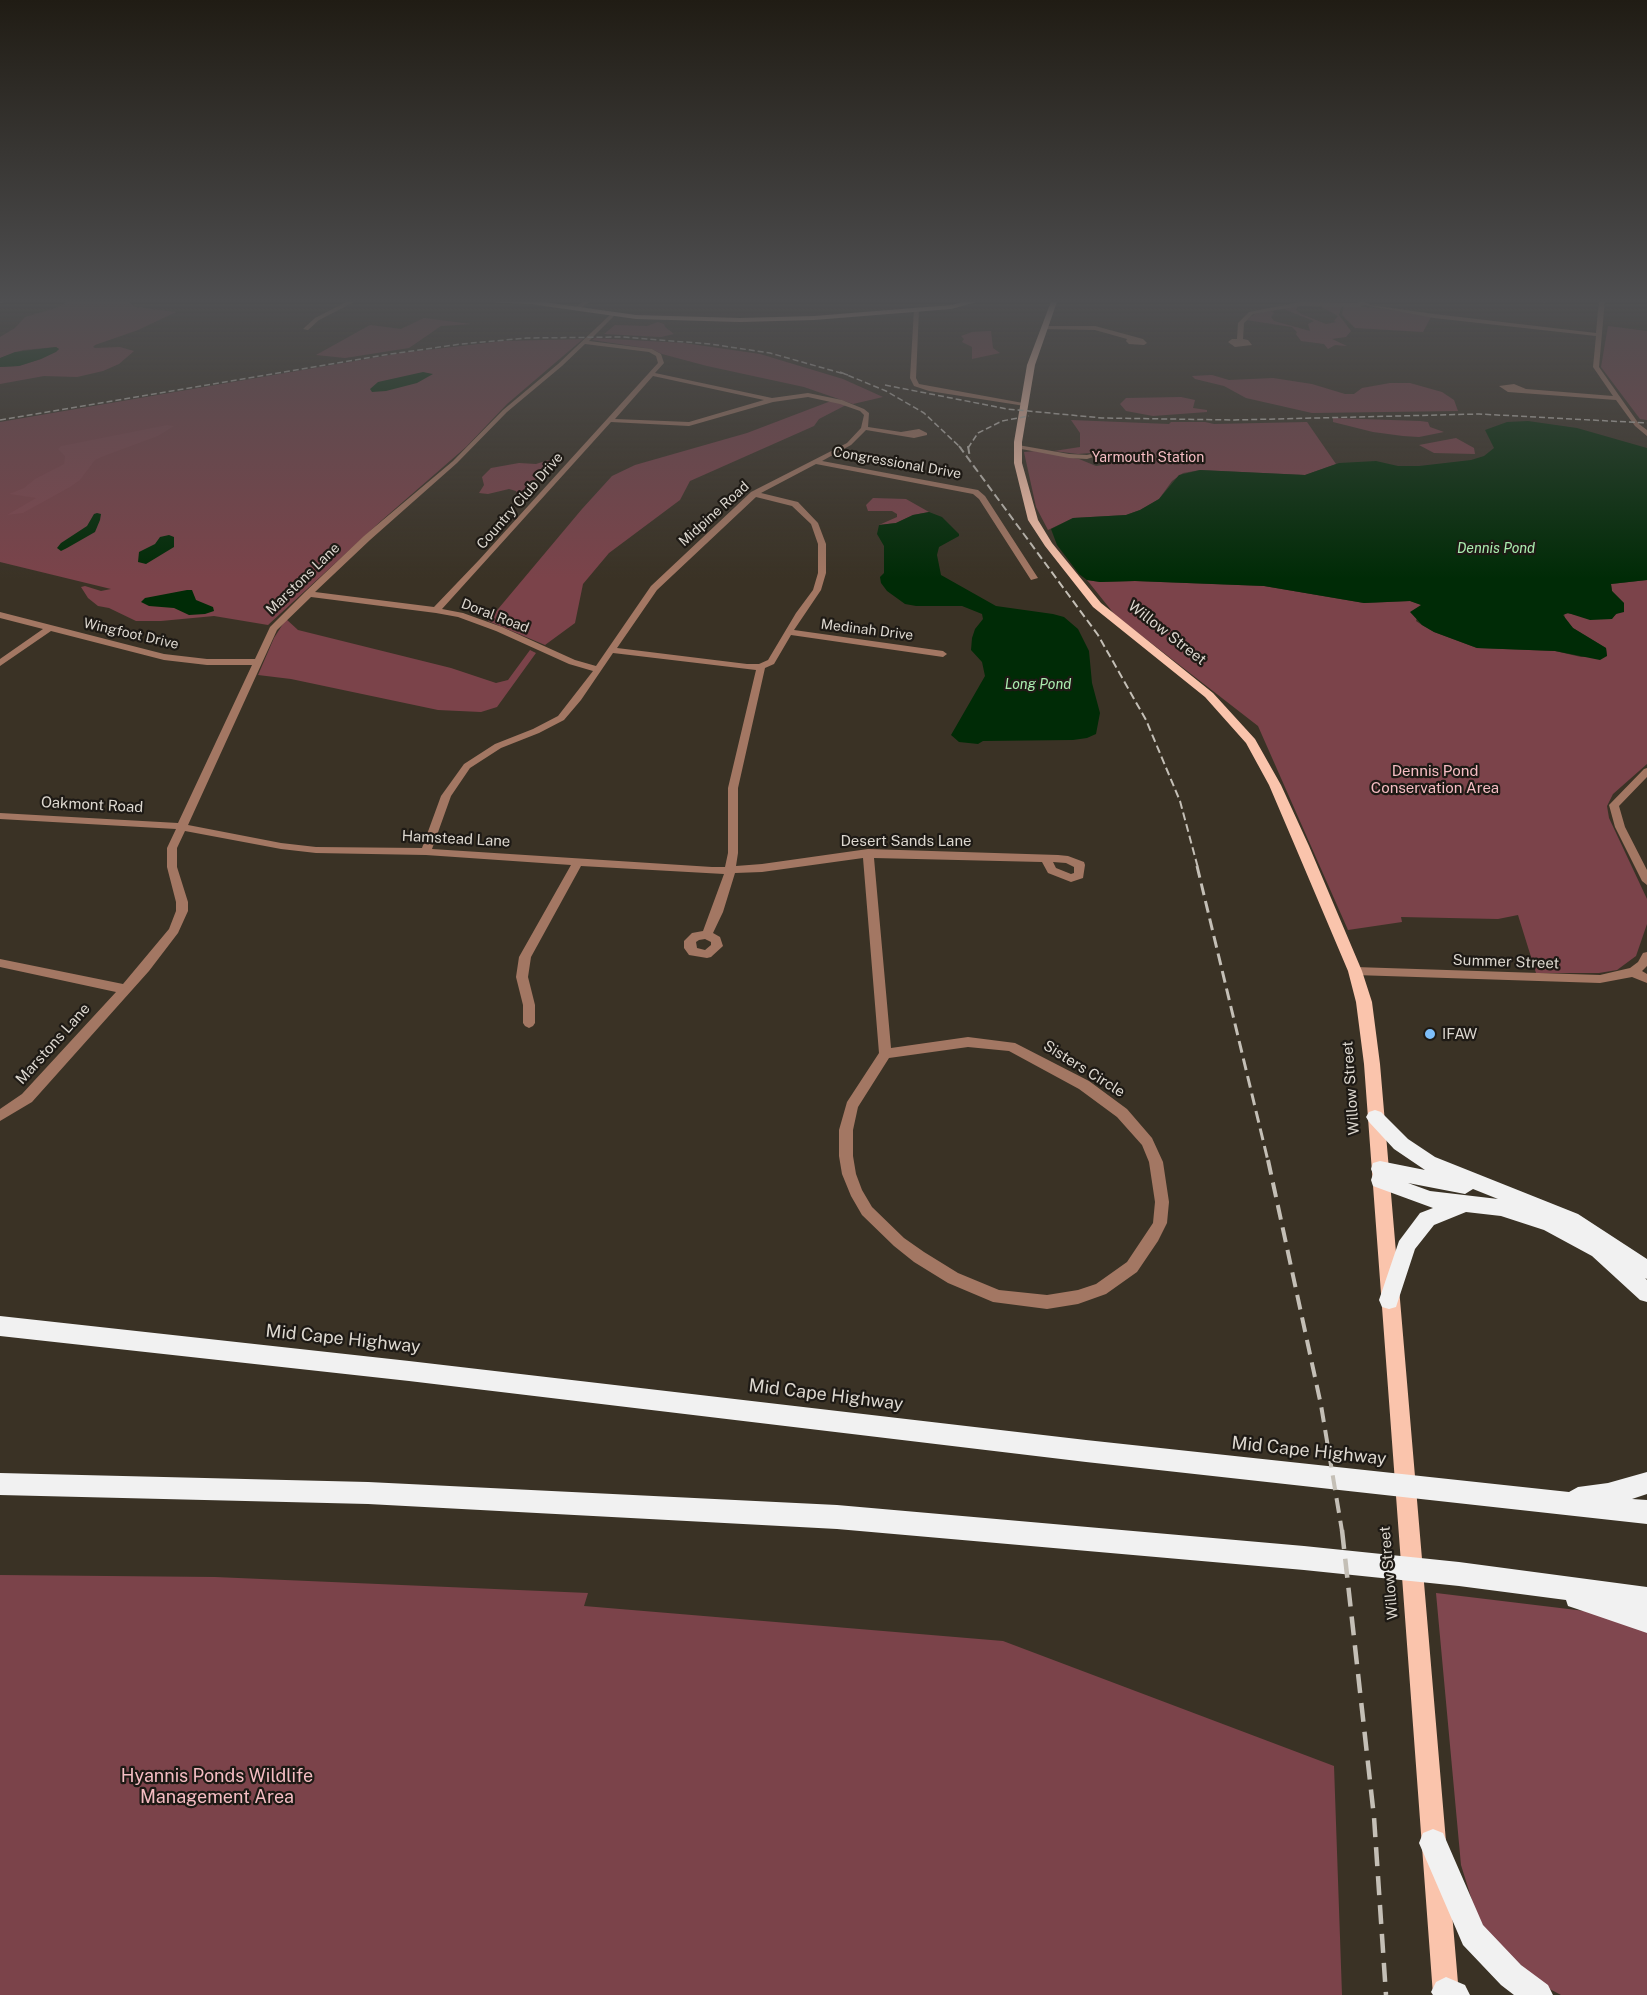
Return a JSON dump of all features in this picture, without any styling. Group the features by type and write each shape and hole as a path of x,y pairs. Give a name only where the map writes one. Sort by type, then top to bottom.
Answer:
{"highway":[{"path":"1375,1117 1401,1144 1428,1162 1553,1212 1585,1228 1647,1270"},
{"path":"1380,1175 1521,1199"},
{"path":"1380,1175 1422,1197 1517,1211 1566,1230 1599,1250 1647,1293"},
{"path":"1389,1300 1406,1246 1419,1227 1439,1213 1466,1204"},
{"name":"Mid Cape Highway","path":"0,1326 1647,1512"},
{"path":"1552,1501 1608,1494 1647,1483"},
{"path":"0,1484 368,1493 721,1509 1004,1530 1304,1558 1459,1574 1647,1599"},
{"path":"1533,1584 1647,1621"},
{"path":"1433,1843 1473,1935 1511,1975 1538,1995"}],"main road":[{"name":"Willow Street","path":"1026,392 1018,447 1022,480 1033,520 1077,582 1110,618 1209,695 1236,723 1257,752 1275,785 1355,971 1369,1024 1433,1843 1449,1994"}],"street":[{"name":"Marstons Lane","path":"0,1116 27,1098 125,989 174,930 182,911 181,896 171,857 172,848 273,629 527,392"},
{"name":"Country Club Drive","path":"435,610 482,562 635,392"},
{"path":"736,392 772,400"},
{"path":"952,392 1023,405"},
{"path":"1540,392 1618,398"},
{"path":"1614,392 1647,434"},
{"path":"608,420 670,425 689,424 772,400 808,395 842,402 866,412 864,428 901,434"},
{"name":"Midpine Road","path":"426,852 446,796 461,773 486,752 561,718 578,698 654,588 754,494 849,444 864,428"},
{"path":"1018,447 1087,458 1100,454"},
{"name":"Congressional Drive","path":"817,462 975,492 982,498 1034,578"},
{"path":"610,650 761,668 771,662 820,584 821,538 814,523 795,504 754,494"},
{"name":"Doral Road","path":"309,594 435,610 482,622 572,662 597,669"},
{"name":"Wingfoot Drive","path":"0,615 164,657 214,662 257,662"},
{"path":"0,663 49,628"},
{"name":"Medinah Drive","path":"789,632 942,654"},
{"path":"707,934 717,912 730,871 733,853 733,788 761,668"},
{"path":"1647,771 1614,805 1620,827 1647,881"},
{"name":"Oakmont Road","path":"0,816 143,822 182,826"},
{"name":"Hamstead Lane","path":"182,826 299,848 426,852 730,871"},
{"path":"868,853 885,1054"},
{"name":"Desert Sands Lane","path":"730,871 868,853 1046,859"},
{"path":"529,1023 529,1005 522,977 525,957 578,862"},
{"path":"1647,956 1642,965 1633,972 1647,979"},
{"name":"Marstons Lane","path":"0,963 125,989"},
{"name":"Summer Street","path":"1355,971 1582,980 1600,979 1633,972"},
{"name":"Sisters Circle","path":"968,1042 1011,1046 1084,1085 1122,1113 1147,1142 1156,1162 1162,1192 1160,1223 1145,1251 1132,1267 1101,1289 1078,1297 1047,1302 998,1297 953,1278 899,1242 867,1211 855,1192 846,1156 846,1130 852,1106 885,1054 968,1042"}],"green space":[{"path":"174,392 521,392 466,447 268,625 214,616 136,621 109,608 98,606 88,598 81,587 101,591 111,589 0,562 0,422"},
{"path":"819,392 872,392 883,397 853,404"},
{"path":"1235,392 1354,394 1357,392 1442,392 1454,400 1458,411 1312,413 1246,398"},
{"path":"1620,392 1647,392 1647,420 1640,419"},
{"path":"1181,397 1195,400 1193,408 1207,410 1207,412 1153,416 1126,411 1120,404 1126,398"},
{"path":"831,401 846,405 819,419 814,426 690,481 680,500 609,553 583,584 575,623 545,645 488,621 612,476 635,465 747,433"},
{"path":"1333,418 1428,422 1430,427 1444,432 1419,437 1403,436 1373,432 1333,422"},
{"name":"Yarmouth Station","path":"1071,420 1169,424 1171,422 1214,424 1307,422 1336,464 1305,475 1200,470 1183,473 1172,481 1159,499 1140,510 1126,515 1073,518 1048,530 1036,507 1024,452 1036,451 1079,459 1096,466 1110,464 1114,460 1111,455 1102,452 1078,454 1054,451 1080,447 1080,433"},
{"path":"1456,438 1474,448 1475,454 1434,453 1419,445"},
{"path":"561,458 554,467 532,482 534,489 523,497 519,497 516,491 509,489 488,494 479,493 484,485 482,477 491,468 519,463 536,464"},
{"path":"873,498 906,499 929,512 913,515 896,523 879,525 897,517 897,514 892,511 868,511 866,505"},
{"name":"Dennis Pond Conservation Area","path":"1087,580 1264,586 1364,603 1410,601 1422,605 1416,621 1434,632 1477,648 1555,651 1581,657 1607,656 1606,648 1573,628 1565,619 1564,613 1611,619 1623,608 1624,603 1612,591 1611,584 1647,580 1647,764 1613,794 1607,806 1609,818 1647,899 1647,924 1636,956 1617,970 1599,973 1536,973 1518,915 1498,919 1401,917 1402,922 1348,930 1258,726 1115,615"},
{"path":"286,619 298,630 451,668 496,683 508,680 530,650 536,653 497,707 481,712 438,710 291,679 258,675 274,638"},
{"name":"Hyannis Ponds Wildlife Management Area","path":"0,1575 215,1577 588,1593 584,1606 1003,1641 1334,1766 1342,1995 0,1995"}],"shaded area":[{"path":"167,425 174,426 158,436 95,460 80,480 70,487 23,513 7,515 36,498 9,494 24,488 35,479 64,464 65,456 58,449 61,446"},
{"path":"1436,1593 1593,1612 1647,1630 1647,1995 1561,1995 1546,1987 1488,1936 1475,1910 1461,1865"}],"water":[{"name":"Dennis Pond","path":"1528,421 1577,428 1647,448 1647,580 1611,584 1612,591 1624,603 1624,612 1616,614 1612,619 1590,620 1568,613 1563,615 1573,628 1606,648 1607,656 1600,660 1555,651 1477,648 1434,632 1422,625 1410,612 1421,605 1410,601 1364,603 1264,586 1087,580 1079,574 1057,545 1051,529 1073,518 1126,515 1140,510 1159,499 1179,475 1200,470 1305,475 1339,463 1376,461 1398,466 1419,466 1471,460 1484,456 1494,448 1485,430 1507,422"},
{"name":"Long Pond","path":"929,512 942,517 959,534 939,547 937,555 941,575 996,606 1064,617 1078,629 1089,651 1092,683 1100,713 1096,734 1073,740 983,741 978,744 959,742 951,735 985,676 982,662 971,650 972,638 975,629 983,619 982,614 962,606 905,604 887,591 880,577 884,573 884,546 877,534 879,525 896,523 913,515"},
{"path":"97,513 101,514 95,532 61,551 57,548 87,526"},
{"path":"169,535 174,537 174,547 146,564 138,562 139,552 155,544 160,537"},
{"path":"192,590 196,600 213,607 214,611 189,615 174,608 149,606 141,602 145,598"}],"railway":[{"path":"0,420 165,392"},
{"path":"888,392 924,413 959,446"},
{"path":"921,392 1007,409 1102,418 1234,420 1479,414 1647,423"},
{"path":"968,448 978,433 1002,421 1029,416"},
{"path":"959,446 1098,635 1146,720 1180,801 1198,868"},
{"path":"968,448 970,458"},
{"path":"1197,866 1268,1161"},
{"path":"1268,1160 1321,1405 1342,1531"},
{"path":"1342,1530 1374,1817 1386,1995"}],"place":[{"name":"IFAW","path":"1430,1034"}]}
